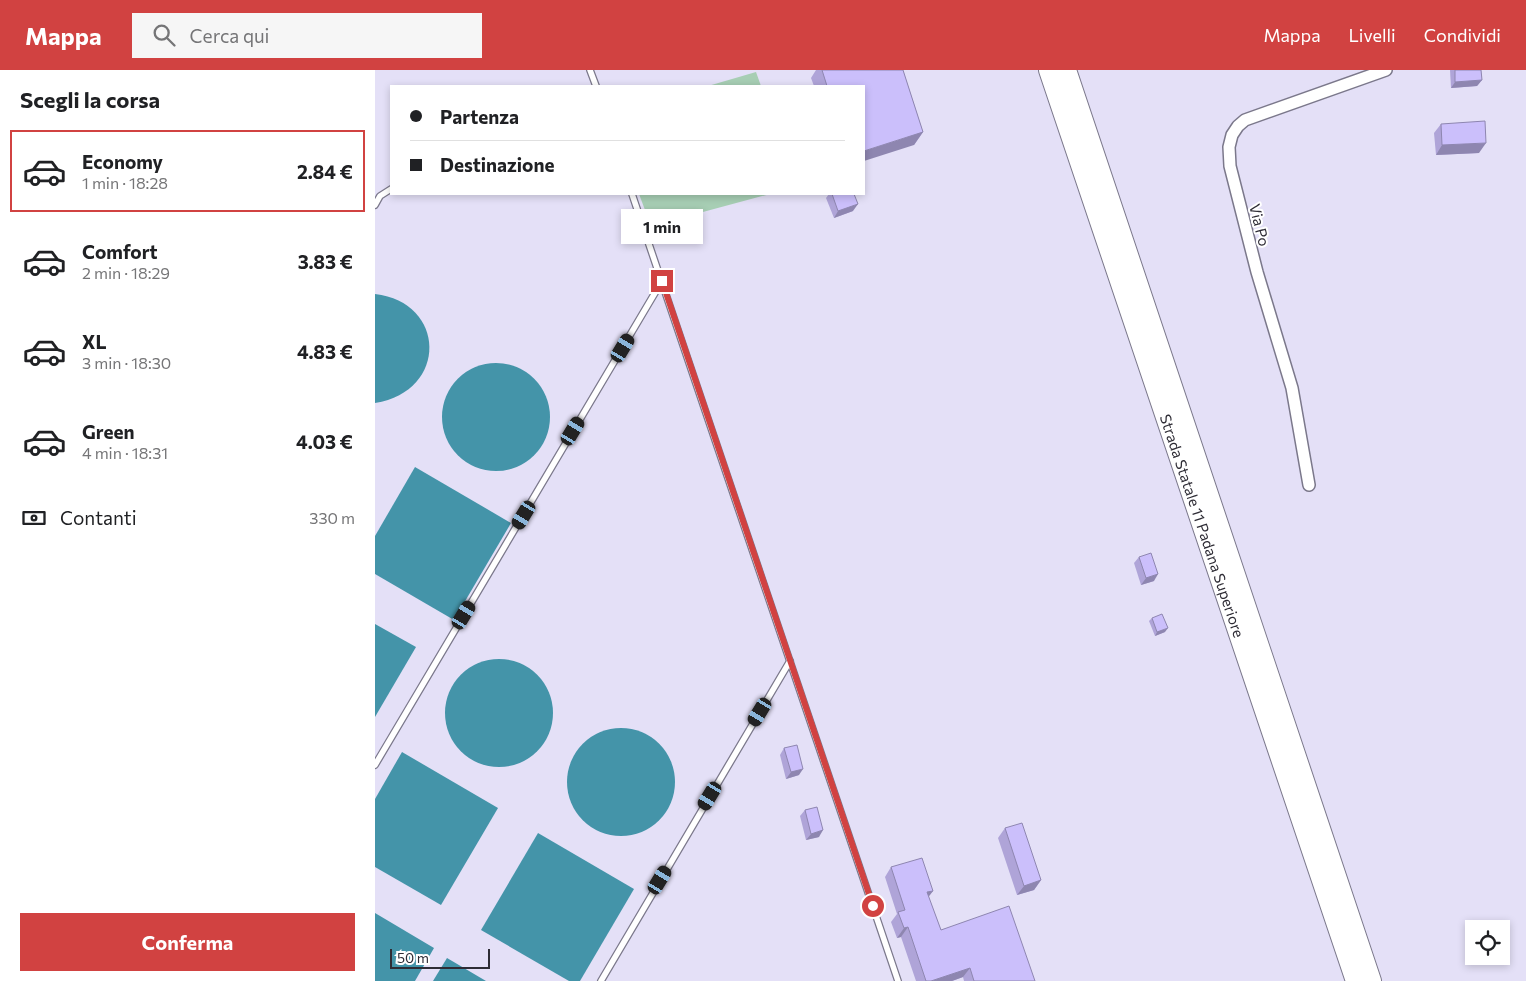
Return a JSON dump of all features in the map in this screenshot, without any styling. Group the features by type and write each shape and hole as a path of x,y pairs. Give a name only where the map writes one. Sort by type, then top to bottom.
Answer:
{"highway":[{"name":"Strada Statale 11 Padana Superiore","path":"1049,70 1356,981"},
{"name":"Strada Statale 11 Padana Superiore","path":"1066,70 1371,981"}],"street":[{"name":"Via Po","path":"1309,485 1292,388 1257,272 1231,166 1229,147 1232,135 1245,120 1386,70"}],"lane":[{"path":"590,70 596,85"},
{"path":"375,205 380,196 390,190"},
{"path":"632,195 898,981"},
{"path":"375,765 662,281"},
{"path":"601,981 790,661"}],"green space":[{"path":"756,72 761,85 711,85"},
{"path":"639,195 766,195 651,226"}],"water":[{"path":"375,294 398,300 415,313 426,329 429,347 426,365 416,382 399,395 375,403"},
{"path":"496,363 517,367 534,379 546,396 550,417 546,438 534,455 517,467 496,471 475,467 458,455 446,438 442,417 446,396 458,379 475,367"},
{"path":"415,467 511,523 454,620 375,574 375,536"},
{"path":"375,624 416,647 375,717"},
{"path":"499,659 520,663 537,675 549,692 553,713 549,734 537,751 520,763 499,767 478,763 461,751 449,734 445,713 449,692 461,675 478,663"},
{"path":"621,728 642,732 659,744 671,761 675,782 671,803 659,820 642,832 621,836 600,832 583,820 571,803 567,782 571,761 583,744 600,732"},
{"path":"402,752 498,808 441,905 375,867 375,799"},
{"path":"538,833 634,889 580,981 569,981 481,930"},
{"path":"375,913 434,948 415,981 375,981"},
{"path":"447,958 486,981 433,981"}],"building":[{"path":"822,70 903,70 923,132 865,151 865,85 827,85"},
{"path":"1455,70 1481,70 1482,80 1455,82"},
{"path":"1485,121 1486,143 1442,145 1441,124"},
{"path":"832,195 854,195 858,204 838,211"},
{"path":"1151,553 1158,574 1146,578 1139,557"},
{"path":"1162,614 1168,628 1157,632 1152,618"},
{"path":"797,745 803,769 791,772 784,748"},
{"path":"817,807 823,830 811,834 805,810"},
{"path":"1022,823 1041,880 1024,886 1005,828"},
{"path":"922,858 933,891 927,892 941,930 1009,906 1035,981 974,981 970,968 926,981 908,927 904,928 898,912 905,910 891,867"}],"route":[{"path":"662,281 873,906"}]}
